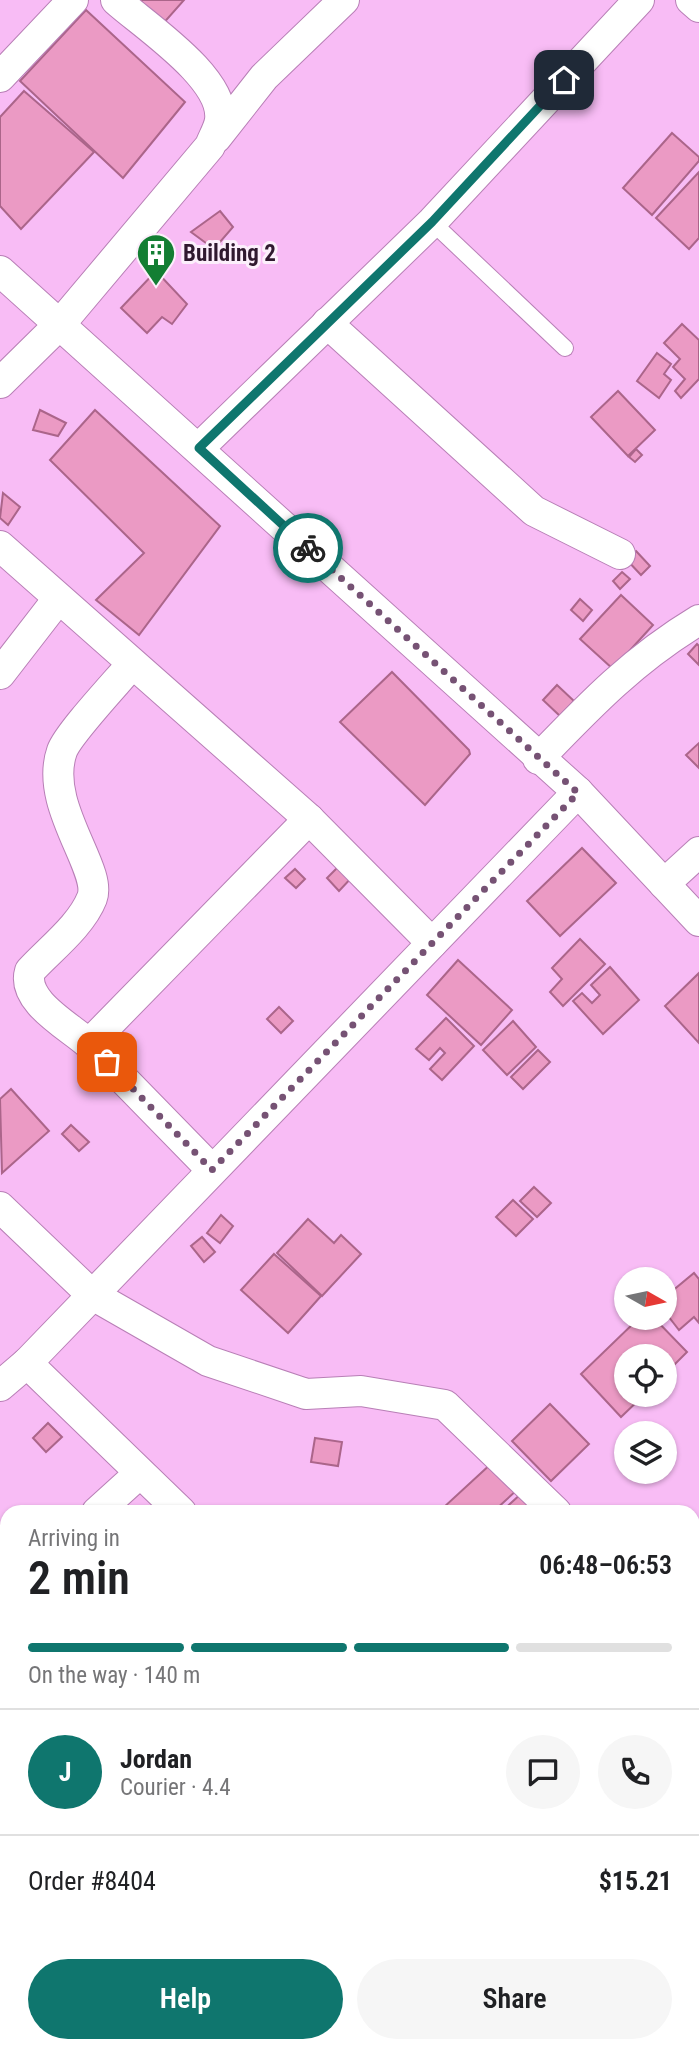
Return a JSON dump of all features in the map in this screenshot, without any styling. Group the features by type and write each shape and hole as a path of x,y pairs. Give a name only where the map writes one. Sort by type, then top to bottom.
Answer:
{"street":[{"path":"0,77 73,0"},
{"path":"116,0 206,79 218,103 220,121 210,146"},
{"path":"0,383 61,323 264,78 344,0"},
{"path":"199,448 432,222 639,0"},
{"path":"691,0 699,7"},
{"path":"0,271 61,323 578,793 699,921"},
{"path":"327,323 534,511 620,554"},
{"path":"0,546 309,819 432,943"},
{"path":"0,674 58,599"},
{"path":"538,759 609,684 670,637 699,620"},
{"path":"132,664 63,747 58,765 58,791 74,840 93,882 93,896 85,911 30,971 26,982 32,996 89,1044 212,1170"},
{"path":"0,1386 27,1363 578,793"},
{"path":"89,1044 309,819"},
{"path":"664,884 699,852"},
{"path":"0,1207 91,1294 208,1361 306,1394 361,1391 445,1405 549,1505"},
{"path":"27,1363 174,1505"},
{"path":"105,1505 141,1474"}],"lane":[{"path":"432,222 565,348"}],"building":[{"path":"140,0 184,0 161,26"},
{"path":"86,10 185,102 123,178 20,81"},
{"path":"24,91 94,152 21,229 0,206 0,117"},
{"path":"672,133 699,157 699,161 652,215 623,188"},
{"path":"699,172 699,238 689,249 656,218"},
{"path":"220,211 233,227 214,249 191,232"},
{"name":"Building 2","path":"156,271 187,304 172,324 162,317 147,333 121,308"},
{"path":"682,324 699,340 699,379 681,398 675,391 685,379 673,367 680,359 664,343"},
{"path":"657,353 671,364 664,374 671,380 659,398 637,381"},
{"path":"618,391 655,430 628,456 591,417"},
{"path":"40,410 66,423 58,436 33,430"},
{"path":"95,410 220,526 139,635 96,600 144,553 50,460"},
{"path":"636,449 642,455 635,462 629,457"},
{"path":"3,493 20,507 8,525 0,518"},
{"path":"636,551 650,566 641,575 626,559"},
{"path":"622,572 630,579 620,589 613,581"},
{"path":"621,595 653,625 613,669 580,639"},
{"path":"580,599 592,610 583,621 571,610"},
{"path":"697,644 699,646 699,665 688,654"},
{"path":"392,672 470,754 425,805 340,722"},
{"path":"557,685 574,701 560,716 543,700"},
{"path":"699,743 699,768 686,755"},
{"path":"582,848 616,883 560,936 527,901"},
{"path":"342,863 354,875 339,891 327,878"},
{"path":"295,869 305,879 296,888 285,878"},
{"path":"580,939 605,964 563,1006 550,992 562,979 552,968"},
{"path":"458,960 512,1010 481,1045 427,995"},
{"path":"610,967 639,1000 603,1034 573,1001 582,993 592,1003 600,995 591,985"},
{"path":"699,973 699,1043 665,1006"},
{"path":"279,1007 293,1021 281,1033 267,1019"},
{"path":"446,1018 474,1046 442,1080 430,1069 445,1053 440,1048 429,1060 416,1049"},
{"path":"513,1021 536,1047 507,1075 483,1050"},
{"path":"538,1050 550,1062 523,1089 511,1077"},
{"path":"11,1089 49,1131 2,1173 0,1099"},
{"path":"71,1125 89,1142 79,1151 62,1134"},
{"path":"534,1187 551,1203 537,1217 520,1201"},
{"path":"513,1200 533,1219 516,1236 496,1217"},
{"path":"221,1215 233,1226 220,1243 207,1233"},
{"path":"308,1219 334,1243 341,1235 361,1254 322,1296 277,1253"},
{"path":"202,1237 215,1252 204,1262 191,1246"},
{"path":"274,1254 321,1296 288,1333 241,1290"},
{"path":"694,1273 699,1279 699,1323 694,1317 679,1330 677,1327 677,1287"},
{"path":"627,1330 666,1330 687,1352 677,1362 677,1344 614,1344 614,1407 631,1407 621,1417 581,1374"},
{"path":"550,1404 589,1444 551,1481 512,1441"},
{"path":"48,1423 62,1437 46,1452 33,1438"},
{"path":"315,1438 342,1442 338,1466 311,1462"},
{"path":"493,1462 518,1489 501,1505 446,1505"},
{"path":"522,1493 533,1505 509,1505"}],"way so far":[{"path":"107,1062 212,1170 578,793 308,548"}],"place":[{"name":"Building 2","path":"156,287"}],"route":[{"path":"308,548 199,448 432,222 564,80"}]}
